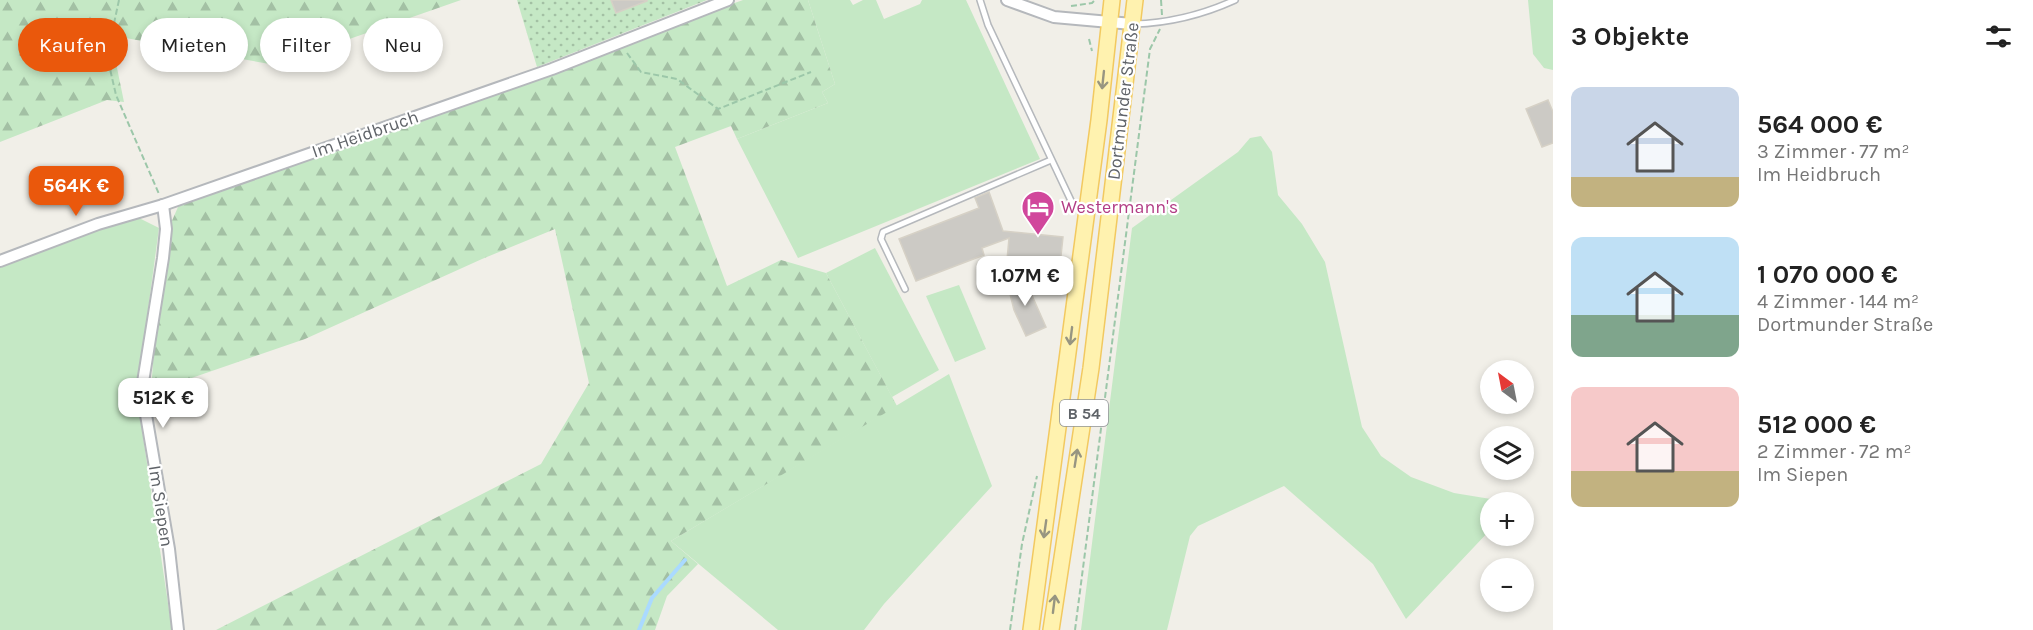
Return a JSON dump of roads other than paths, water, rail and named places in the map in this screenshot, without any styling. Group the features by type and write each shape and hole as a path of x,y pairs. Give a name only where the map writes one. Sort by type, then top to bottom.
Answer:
{"main road":[{"name":"Dortmunder Straße","path":"1031,630 1091,178 1112,0"},
{"name":"Dortmunder Straße","path":"1051,630 1091,368 1135,0"}],"street":[{"name":"Im Heidbruch","path":"0,261 98,224 164,205 552,69 729,0"},
{"path":"1007,0 1054,17 1132,24"},
{"name":"Im Siepen","path":"164,205 166,229 163,258 143,381 145,409 169,549 178,630"}],"lane":[{"path":"980,0 988,25 1074,207"},
{"path":"1132,24 1163,23 1213,10 1235,0"},
{"path":"905,289 881,238 883,232 1051,160"}],"waterway":[{"path":"639,630 652,598 685,560"}],"place":[{"name":"Westermann's","path":"1038,236"}]}
